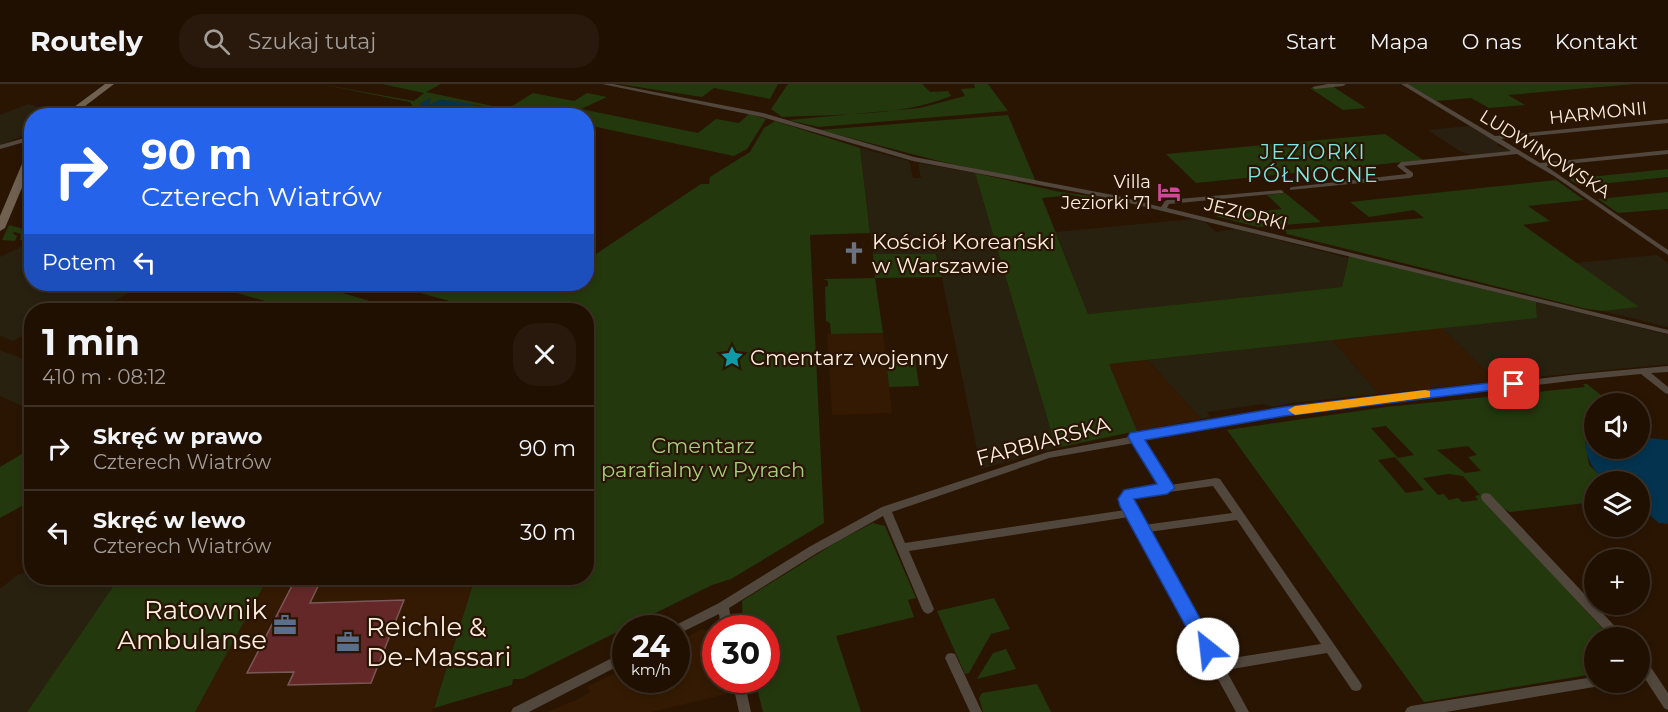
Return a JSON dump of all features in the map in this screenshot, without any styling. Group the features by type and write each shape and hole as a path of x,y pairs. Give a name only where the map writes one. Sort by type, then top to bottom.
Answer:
{"street":[{"path":"77,108 110,84"},
{"name":"JEZIORKI","path":"605,84 763,115 913,159 1100,194 1668,332"},
{"path":"1315,87 1343,84"},
{"name":"LUDWINOWSKA","path":"1404,84 1539,165 1668,253"},
{"name":"HARMONII","path":"1495,138 1668,121"},
{"path":"0,147 24,141"},
{"path":"1292,189 1410,176 1410,173 1400,166 1401,164 1518,152"},
{"path":"1539,165 1668,152"},
{"path":"0,228 24,171"},
{"path":"1163,209 1167,202 1281,192"},
{"name":"FARBIARSKA","path":"690,623 723,606 813,550 886,510 1048,455 1135,437 1357,402 1668,369"},
{"path":"1642,371 1668,392"},
{"path":"1135,437 1167,488"},
{"path":"1243,712 1131,513 1126,499 1129,494 1216,482 1356,686"},
{"path":"1486,497 1610,627"},
{"path":"886,510 928,609"},
{"path":"901,548 1131,513"},
{"path":"1141,529 1239,516"},
{"path":"723,606 725,615"},
{"path":"1218,666 1329,648"},
{"path":"951,658 976,712"},
{"path":"517,712 612,663"},
{"path":"1650,682 1668,704"},
{"path":"1411,712 1584,684"},
{"path":"741,693 745,712"}],"shaded area":[{"path":"28,104 42,108 24,108 24,135 0,146 0,115"},
{"path":"1469,126 1499,143 1496,145 1512,151 1471,155 1460,151 1428,130"},
{"path":"860,148 909,161 913,178 921,178 918,163 975,173 1056,448 981,469 937,254 873,254"},
{"path":"1193,219 1205,222 1216,232 1235,229 1348,258 1342,287 1088,314 1056,232"},
{"path":"24,245 24,291 132,291 111,303 24,303 24,335 13,341 0,336 0,257"},
{"path":"1657,255 1668,263 1668,327 1603,311 1638,307 1576,263"},
{"path":"1536,302 1668,335 1668,364 1496,381 1442,328 1537,318"},
{"path":"1442,328 1496,381 1379,394 1332,340"},
{"path":"883,333 892,413 832,415 827,334"},
{"path":"1332,340 1379,394 1273,407 1263,404 1207,412 1210,417 1201,419 1148,360"},
{"path":"0,350 24,359 24,407 0,396"},
{"path":"1148,360 1201,419 1137,431 1109,364"},
{"path":"24,573 24,585 114,585 27,712 0,712 0,589 17,575"},
{"path":"264,585 473,585 432,712 195,712"},
{"path":"702,629 702,693 727,694 651,712 547,712 590,692 587,687 612,674 612,693 690,693 690,635"}],"green space":[{"path":"320,84 414,101 424,93 382,84 441,84 426,92 502,108 440,100 431,107 427,106 431,98 421,103 420,108 414,108 410,102"},
{"path":"619,84 778,84 770,99 714,88 702,97"},
{"path":"788,84 922,84 930,92 948,91 951,96 931,103 889,111 782,117 771,109"},
{"path":"974,84 988,84 1008,111 819,127 788,120 920,108 965,96 961,89 975,88"},
{"path":"1408,84 1635,84 1508,95 1525,105 1489,108 1471,98 1437,101"},
{"path":"1332,86 1366,108 1343,110 1310,88"},
{"path":"533,93 574,101 587,93 607,97 583,108 509,108"},
{"path":"594,112 698,133 716,119 739,123 749,114 766,119 747,149 734,156 594,126"},
{"path":"1008,115 1036,182 939,161 820,130"},
{"name":"Cmentarz parafialny w Pyrach","path":"775,121 860,148 870,233 810,235 824,523 731,579 712,585 651,615 612,615 612,634 522,679 513,679 512,685 434,708 473,585 594,585 594,303 450,303 453,302 413,291 594,291 594,255 701,184 709,184 710,177 750,152 764,128"},
{"path":"1385,134 1423,160 1196,183 1166,154"},
{"path":"1668,169 1668,177 1580,186 1569,179"},
{"path":"975,173 1060,192 1098,197 1097,200 1072,195 1042,198 1088,314 1342,287 1349,256 1536,302 1537,318 1109,364 1137,431 1056,448"},
{"path":"1556,180 1584,200 1528,206 1550,221 1523,225 1639,307 1603,311 1587,309 1287,234 1285,230 1424,218 1414,210 1369,217 1350,202"},
{"path":"1668,192 1668,209 1618,213 1598,199"},
{"path":"1285,193 1321,222 1258,227 1215,216 1282,209 1267,195"},
{"path":"9,225 24,229 24,240 20,240 21,234 15,232 12,233 17,236 15,241 2,240"},
{"path":"873,254 936,254 942,277 875,278"},
{"path":"875,278 883,333 831,334 830,323 826,321 825,287 828,286 828,281 823,279"},
{"path":"230,291 335,291 377,303 272,303"},
{"path":"915,358 919,386 889,387 886,359"},
{"path":"1583,384 1587,384 1598,393 1584,393 1584,459 1588,459 1589,465 1595,471 1584,471 1584,503 1510,512 1483,497 1584,608 1584,615 1590,615 1601,627 1584,627 1584,676 1424,702 1227,430 1386,407 1585,387","holes":["1386,426 1414,455 1398,458 1371,428","1468,446 1477,455 1468,457 1481,471 1465,473 1437,450","1395,457 1424,490 1406,493 1378,460","1449,474 1463,476 1480,495 1475,496 1478,500 1462,502 1458,498 1449,500 1444,494 1438,495 1423,478"]},
{"path":"24,455 24,505 0,518 0,467"},
{"path":"873,523 885,526 916,598 908,600 914,617 836,636 861,712 763,712 758,693 780,693 780,615 743,615 742,601 840,540"},
{"path":"114,585 264,585 195,712 27,712"},
{"path":"994,598 1010,629 991,634 969,673 965,674 937,611"},
{"path":"1006,649 1016,669 977,679 993,653"},
{"path":"1037,684 1051,712 983,712 979,698 982,693"}],"water":[{"path":"431,98 427,106 440,100 488,108 420,108 421,103"},
{"path":"1650,438 1668,440 1668,524 1659,523 1650,515 1650,471 1596,471 1588,459 1650,459"}],"building":[{"name":"Reichle & De-Massari","path":"292,585 319,585 310,603 404,600 371,683 288,685 294,672 247,673"}],"slow traffic":[{"path":"1295,410 1425,394"}],"place":[{"name":"Villa Jeziorki 71","path":"1169,192"},
{"name":"Kościół Koreański w Warszawie","path":"854,253"},
{"name":"Cmentarz wojenny","path":"732,357"},
{"name":"Ratownik Ambulanse","path":"285,625"},
{"name":"Reichle & De-Massari","path":"348,642"}],"district":[{"name":"JEZIORKI PÓŁNOCNE","path":"1313,164"}],"route":[{"path":"1208,649 1128,506 1126,499 1129,494 1167,488 1135,437 1284,412 1514,384"}]}
